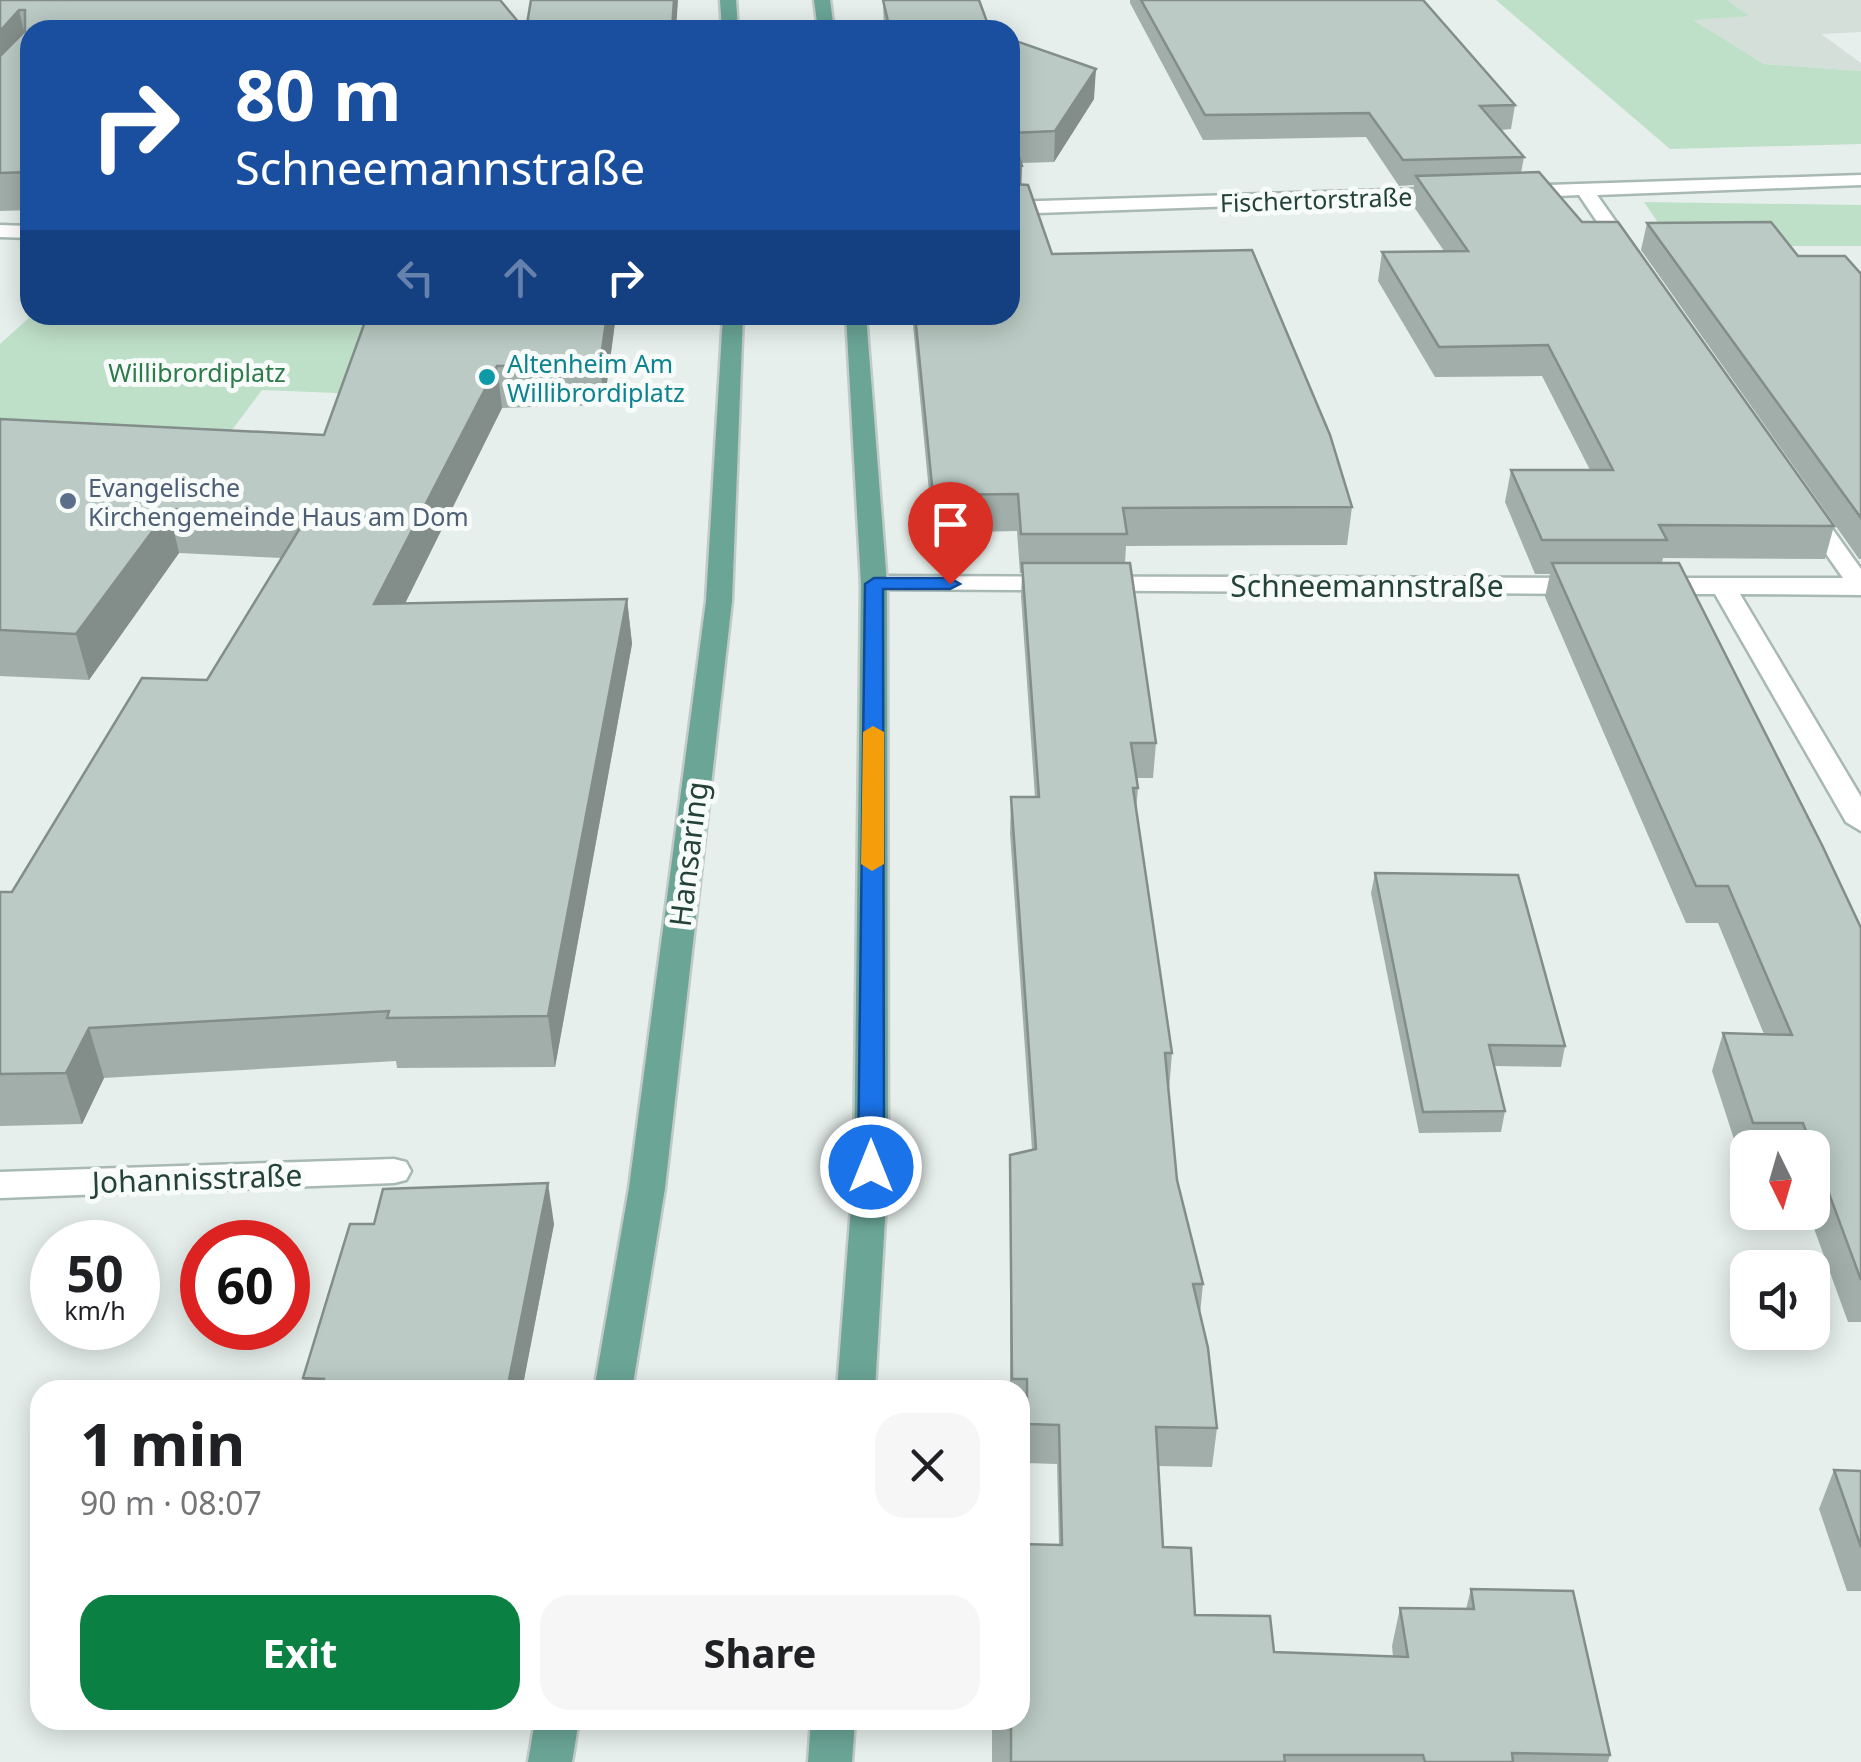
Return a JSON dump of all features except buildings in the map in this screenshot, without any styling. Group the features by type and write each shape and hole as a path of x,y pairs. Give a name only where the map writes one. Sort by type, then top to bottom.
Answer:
{"main road":[{"name":"Hansaring","path":"615,1380 647,1188 718,601 732,325"},
{"path":"857,325 874,584 871,1167 857,1380"},
{"path":"550,1762 555,1730"},
{"path":"830,1762 832,1730"}],"street":[{"path":"1505,192 1861,180"},
{"path":"1584,189 1639,269"},
{"name":"Fischertorstraße","path":"1020,208 1466,194"},
{"path":"1794,491 1861,586"},
{"name":"Schneemannstraße","path":"874,584 1861,586"},
{"path":"1724,586 1861,822"},
{"name":"Johannisstraße","path":"0,1185 394,1172"}],"shaded area":[{"path":"1727,0 1861,0 1861,32 1821,34 1861,63 1861,71 1764,64 1691,19 1747,15"}],"green space":[{"path":"1496,0 1727,0 1749,16 1693,20 1764,64 1861,71 1861,144 1670,149"},
{"path":"1644,202 1861,205 1861,246 1674,246"},
{"name":"Willibrordiplatz","path":"21,325 484,325 361,394 262,390 232,430 0,419 0,344"}],"slow traffic":[{"path":"872,864 873,732"}],"place":[{"name":"Altenheim Am Willibrordiplatz","path":"487,377"},
{"name":"Evangelische Kirchengemeinde Haus am Dom","path":"68,501"}],"route":[{"path":"871,1167 874,584 950,584"}]}
